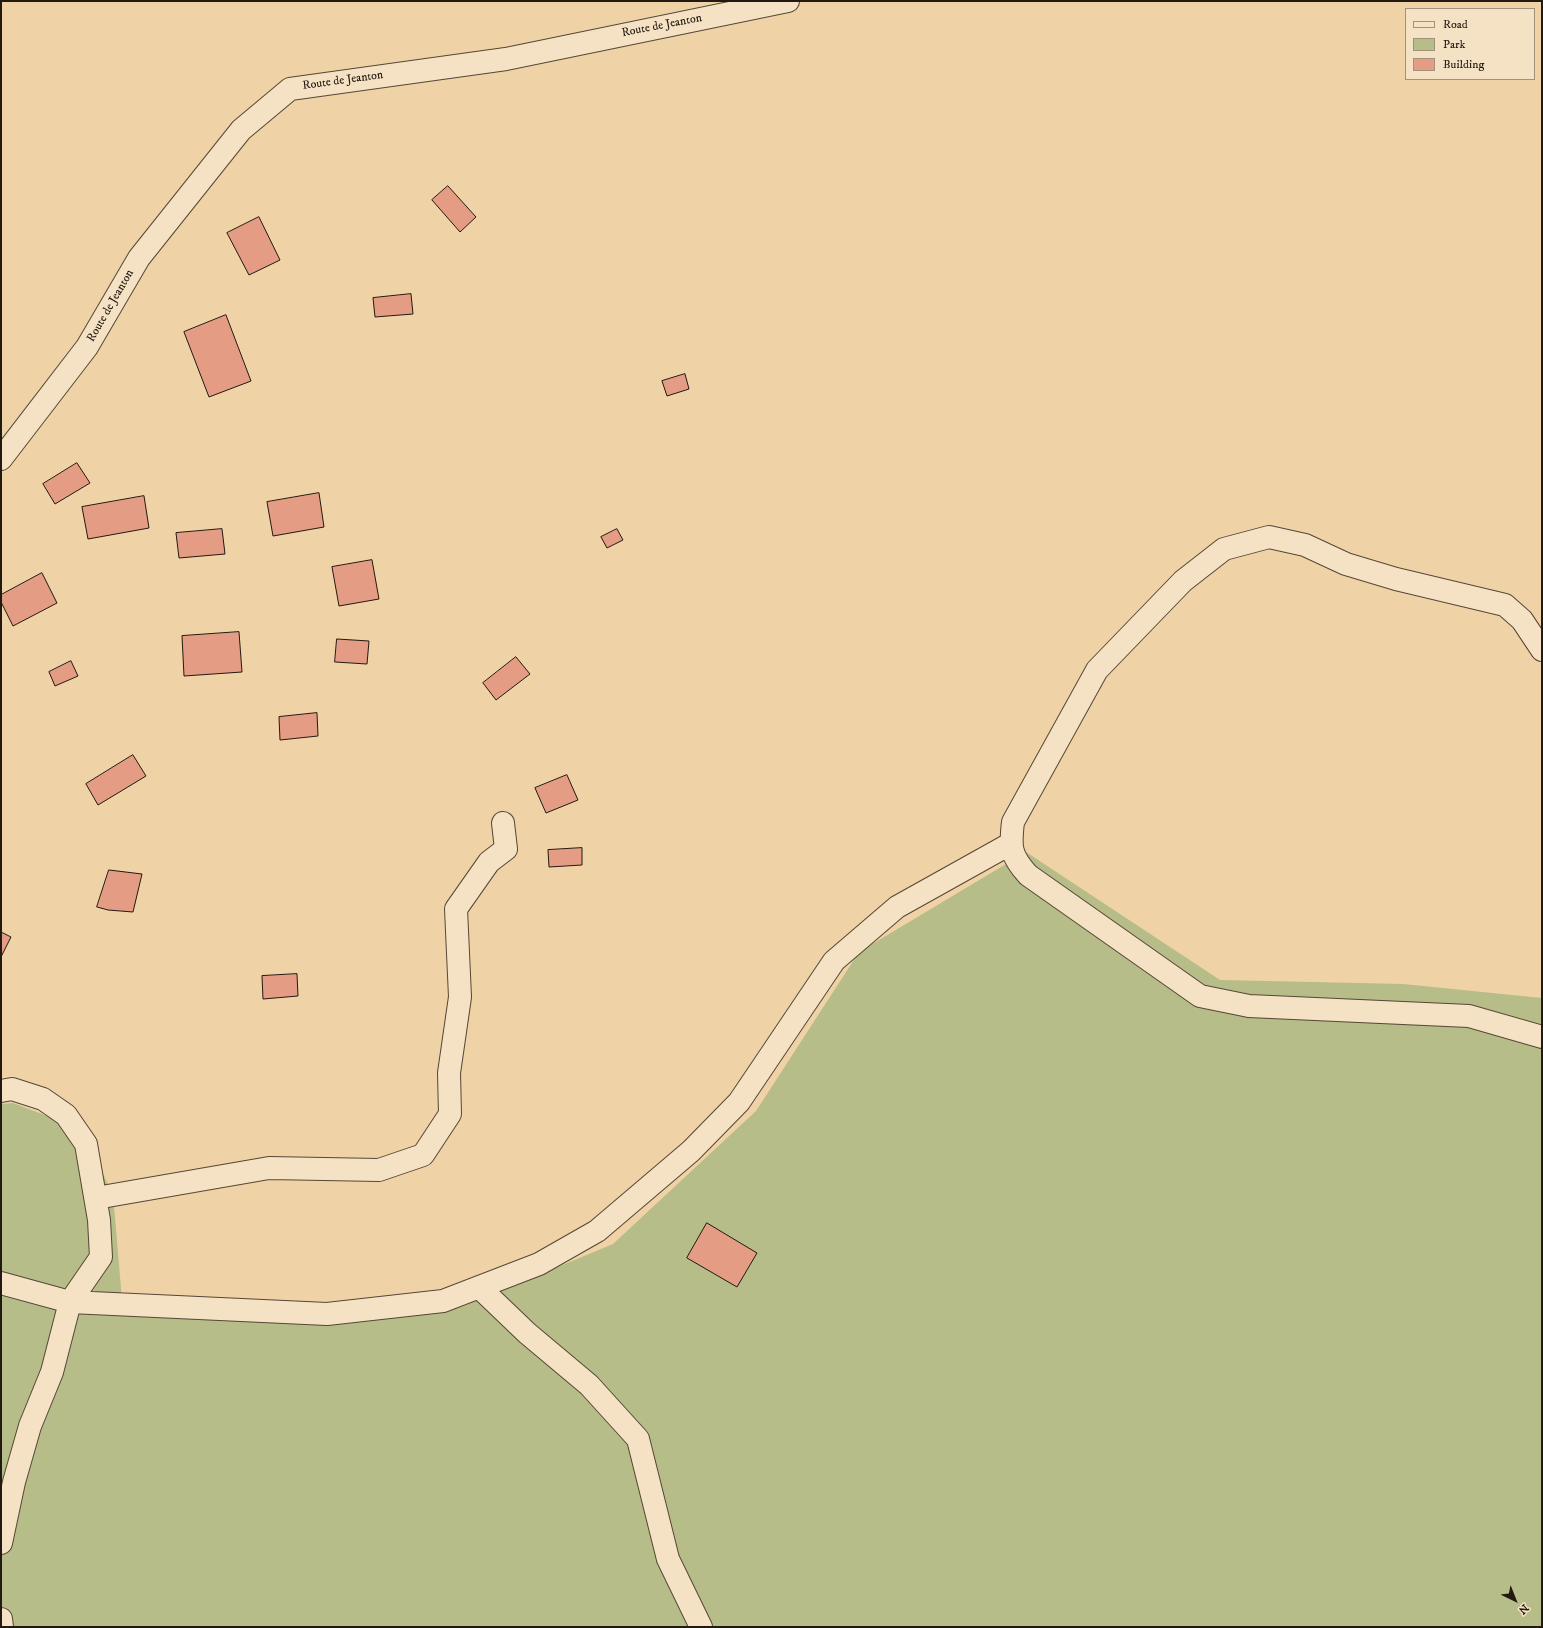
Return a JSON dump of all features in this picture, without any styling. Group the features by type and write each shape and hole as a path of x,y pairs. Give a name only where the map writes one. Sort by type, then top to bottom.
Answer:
{"street":[{"name":"Route de Jeanton","path":"1,459 87,347 139,258 241,130 290,89 506,59 788,1"},
{"path":"1542,650 1522,620 1505,605 1396,579 1346,564 1305,545 1269,537 1224,549 1183,580 1097,670 1013,822 1010,844 1017,863 1028,874 1200,996 1249,1006 1469,1016 1542,1037"},
{"path":"96,1198 269,1168 379,1170 423,1155 450,1114 449,1073 460,997 456,909 489,862 506,849 503,824"},
{"path":"1,1283 70,1302 327,1314 443,1301 539,1264 597,1231 691,1151 739,1102 834,961 897,907 1010,844"},
{"path":"1,1091 12,1090 43,1099 66,1115 86,1144 96,1198 101,1257 70,1302 52,1372 30,1426 14,1482 1,1543"},
{"path":"479,1287 527,1333 589,1385 638,1439 668,1559 701,1627"},
{"path":"1,1619 2,1627"}],"green space":[{"path":"1026,852 1220,980 1403,984 1542,998 1542,1627 1,1627 1,1104 13,1103 55,1119 99,1166 113,1194 123,1312 345,1324 464,1306 613,1244 756,1111 859,952"}],"building":[{"path":"448,186 476,217 460,232 432,200"},
{"path":"259,217 280,260 249,275 227,233"},
{"path":"411,294 413,314 375,317 373,298"},
{"path":"226,315 251,381 209,397 184,332"},
{"path":"685,374 689,389 667,396 662,381"},
{"path":"77,463 90,483 55,504 43,484"},
{"path":"319,493 324,527 273,536 267,502"},
{"path":"144,496 149,528 88,539 82,507"},
{"path":"222,529 225,554 179,558 176,533"},
{"path":"617,529 623,540 607,548 601,537"},
{"path":"372,560 379,599 339,606 332,567"},
{"path":"42,573 57,603 13,626 1,602 1,595"},
{"path":"239,632 242,672 184,676 182,636"},
{"path":"337,639 369,641 367,664 335,662"},
{"path":"516,657 530,674 496,700 483,683"},
{"path":"71,661 78,676 55,686 49,672"},
{"path":"317,713 318,736 280,740 279,717"},
{"path":"133,755 146,776 98,805 86,784"},
{"path":"567,775 578,800 546,813 535,788"},
{"path":"582,848 582,865 549,867 548,850"},
{"path":"109,870 142,874 133,912 108,910 97,907"},
{"path":"1,932 11,937 1,957"},
{"path":"297,974 298,996 263,999 262,976"},
{"path":"707,1223 757,1253 737,1287 687,1258"}]}
